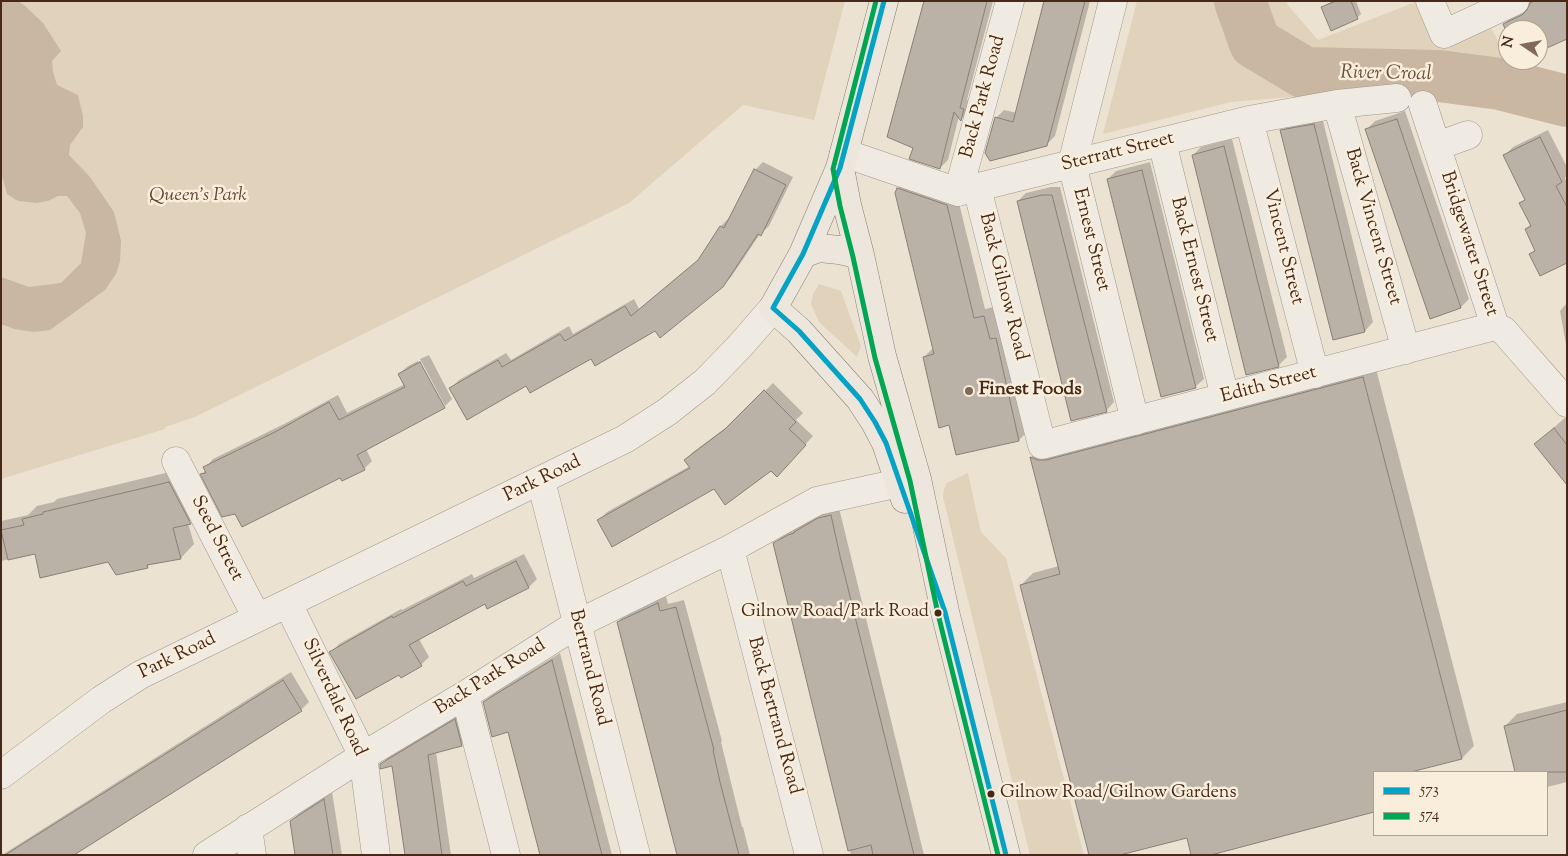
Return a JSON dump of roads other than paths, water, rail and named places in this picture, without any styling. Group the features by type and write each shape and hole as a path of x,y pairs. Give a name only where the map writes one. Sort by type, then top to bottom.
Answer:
{"main road":[{"name":"Park Road","path":"773,308 803,254 842,161 884,1"},
{"path":"842,161 847,205 882,356 917,479 944,612 1006,855"},
{"path":"803,254 819,248 860,255"},
{"path":"773,308 799,330 860,398 875,422 886,443 944,612"}],"street":[{"name":"Back Park Road","path":"967,190 1010,1"},
{"name":"Ernest Street","path":"1113,1 1072,164 1134,421"},
{"path":"1430,1 1444,34 1515,1"},
{"name":"Sterratt Street","path":"967,190 1250,120 1337,104 1397,98"},
{"name":"Back Vincent Street","path":"1337,104 1406,350"},
{"name":"Bridgewater Street","path":"1424,105 1495,326 1504,331 1567,403"},
{"name":"Vincent Street","path":"1250,120 1315,374"},
{"name":"Bridgewater Street","path":"1437,146 1468,135"},
{"name":"Back Ernest Street","path":"1162,142 1225,397"},
{"path":"842,161 967,190"},
{"name":"Back Gilnow Road","path":"967,190 1042,445"},
{"name":"Park Road","path":"1,776 101,700 140,675 626,439 667,412 705,382 773,308"},
{"name":"Edith Street","path":"1042,445 1495,326"},
{"name":"Seed Street","path":"176,461 257,618"},
{"name":"Bertrand Road","path":"541,481 636,855"},
{"name":"Back Park Road","path":"207,855 577,624 730,549 817,501 899,484"},
{"name":"Back Bertrand Road","path":"730,549 809,855"},
{"name":"Silverdale Road","path":"288,604 363,756 376,855"},
{"path":"465,695 506,855"},
{"path":"248,828 252,855"}],"waterway":[{"name":"River Croal","path":"1240,1 1255,43 1305,73 1439,76 1500,84 1567,101"}],"place":[{"name":"Finest Foods","path":"969,391"},
{"name":"Gilnow Road/Park Road","path":"938,613"},
{"name":"Gilnow Road/Gilnow Gardens","path":"991,794"}],"park label":[{"name":"Queen's Park","path":"198,197"}]}
